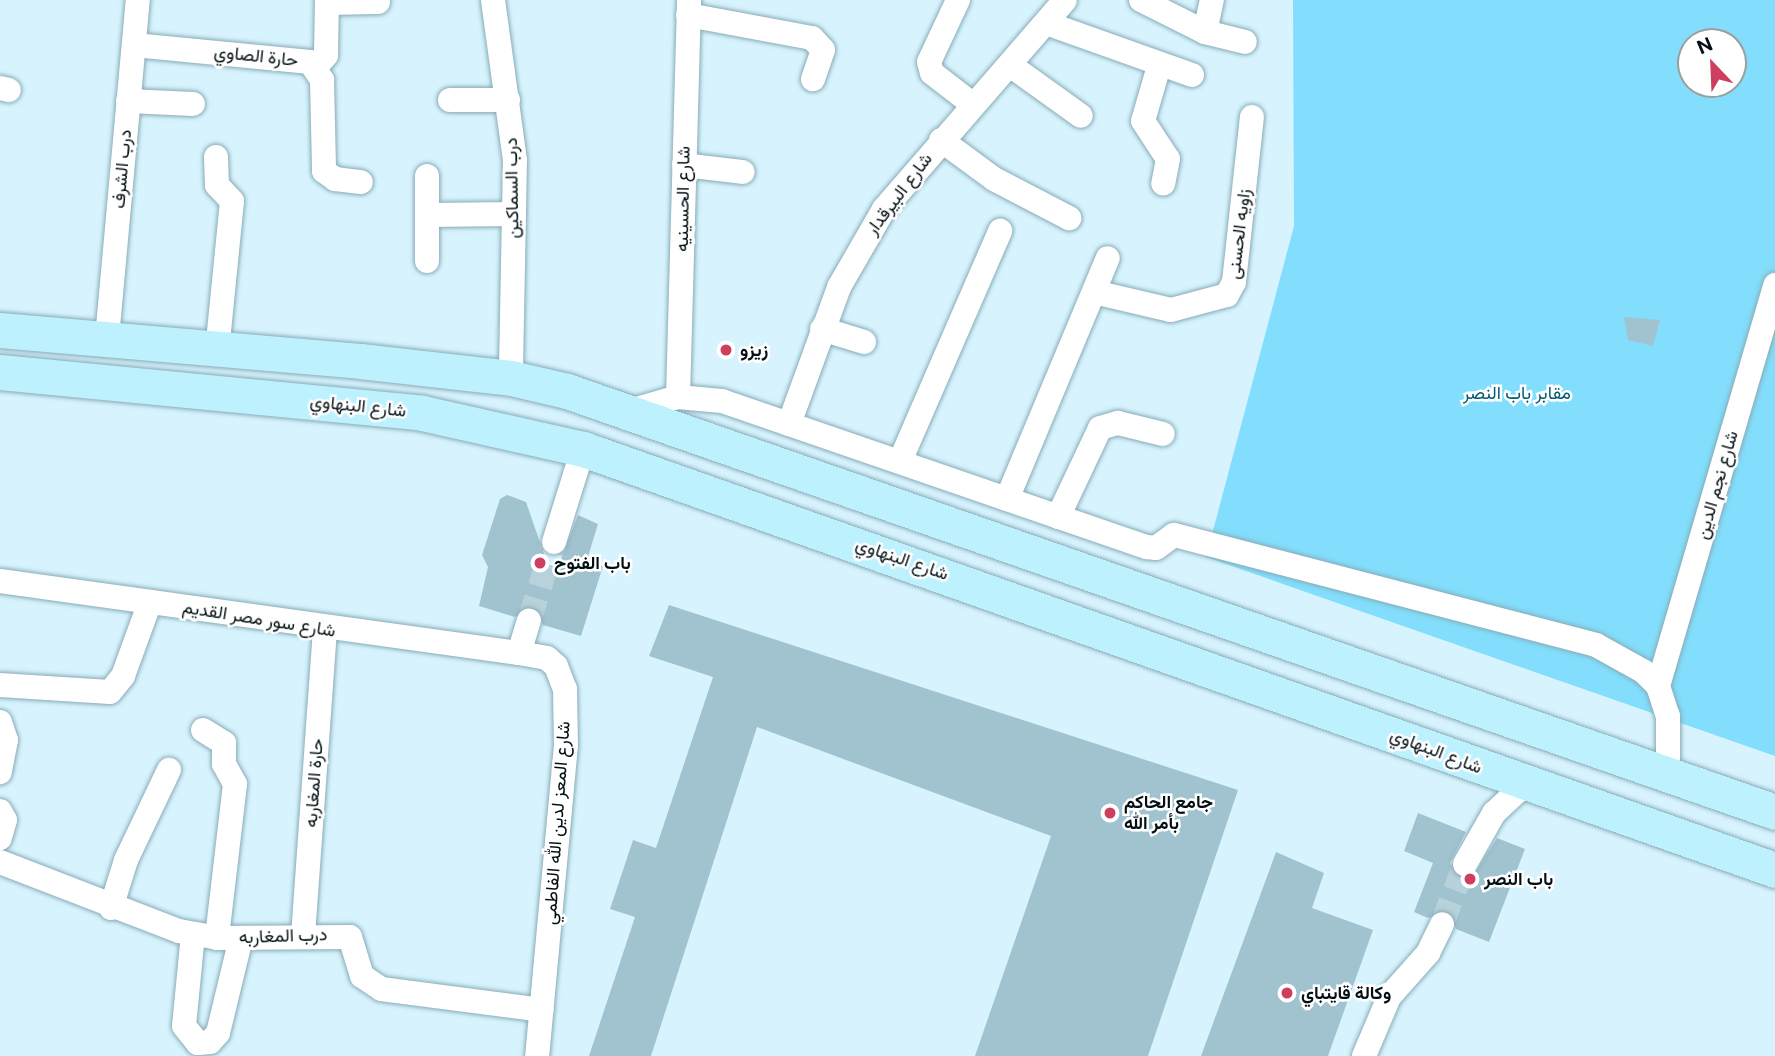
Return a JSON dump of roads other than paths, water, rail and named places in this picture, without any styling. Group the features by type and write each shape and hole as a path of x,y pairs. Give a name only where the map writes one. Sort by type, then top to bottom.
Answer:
{"main road":[{"path":"0,330 511,378 625,413 1775,812"},
{"name":"شارع البنهاوي","path":"0,372 422,413 583,449 1300,699 1524,785 1775,870"},
{"path":"1524,785 1547,732"}],"street":[{"name":"درب الشرف","path":"107,338 138,0"},
{"name":"درب السماكين","path":"493,0 508,100 514,214 511,378"},
{"path":"958,0 929,62 932,73 971,103"},
{"name":"شارع البيرقدار","path":"789,424 822,329 884,209 971,103 1010,65 1065,0"},
{"path":"1141,0 1205,32 1245,42"},
{"path":"1205,32 1212,0"},
{"path":"316,67 326,55 327,1 378,2"},
{"path":"688,7 811,38 823,50 813,79"},
{"name":"شارع الحسينيه","path":"678,397 688,7"},
{"path":"1046,23 1159,66 1192,75"},
{"name":"حارة الصاوي","path":"134,45 301,59 316,67 322,80 324,171 334,179 361,182"},
{"path":"1010,65 1081,116"},
{"path":"1159,66 1143,121 1168,159 1163,184"},
{"path":"450,100 508,100"},
{"path":"128,101 193,104"},
{"name":"زاويه الحسنى","path":"1094,292 1171,310 1227,295 1234,282 1252,117"},
{"path":"941,140 994,179 1069,218"},
{"path":"215,157 217,185 232,201 218,350"},
{"path":"684,165 743,172"},
{"path":"427,176 427,261"},
{"path":"427,215 514,214"},
{"path":"901,459 1000,231"},
{"path":"1007,499 1108,258"},
{"name":"شارع نجم الدين","path":"1658,686 1775,285"},
{"path":"822,329 864,342"},
{"path":"625,413 678,397 722,401 901,459 1151,549 1174,535 1596,645 1643,671 1658,686 1668,716 1668,777"},
{"path":"1058,517 1100,428 1118,424 1163,434"},
{"path":"554,542 583,449"},
{"name":"شارع سور مصر القديم","path":"0,581 326,629 519,653"},
{"path":"0,685 110,692 123,676 150,602"},
{"path":"519,653 529,621"},
{"name":"حارة المغاربه","path":"303,936 326,629"},
{"name":"شارع المعز لدين الله الفاطمي","path":"519,653 547,658 563,676 565,689 566,745 537,1056"},
{"path":"0,722 6,740 0,772"},
{"path":"203,730 224,743 223,764 235,784 217,937"},
{"path":"111,908 126,860 169,770"},
{"path":"1465,864 1494,813 1524,785"},
{"path":"0,811 5,820 0,838"},
{"name":"درب المغاربه","path":"0,862 111,908 217,937 303,936 354,939 362,976 381,989 542,1010"},
{"path":"1364,1056 1389,998 1428,953 1442,924"}],"tunnel":[{"path":"529,621 554,542"},
{"path":"1442,924 1465,864"}],"place":[{"name":"زيزو","path":"726,350"},
{"name":"باب الفتوح","path":"540,563"},
{"name":"جامع الحاكم بأمر الله","path":"1110,813"},
{"name":"باب النصر","path":"1470,879"},
{"name":"وكالة قايتباي","path":"1287,993"}],"park label":[{"name":"مقابر باب النصر","path":"1517,393"}]}
